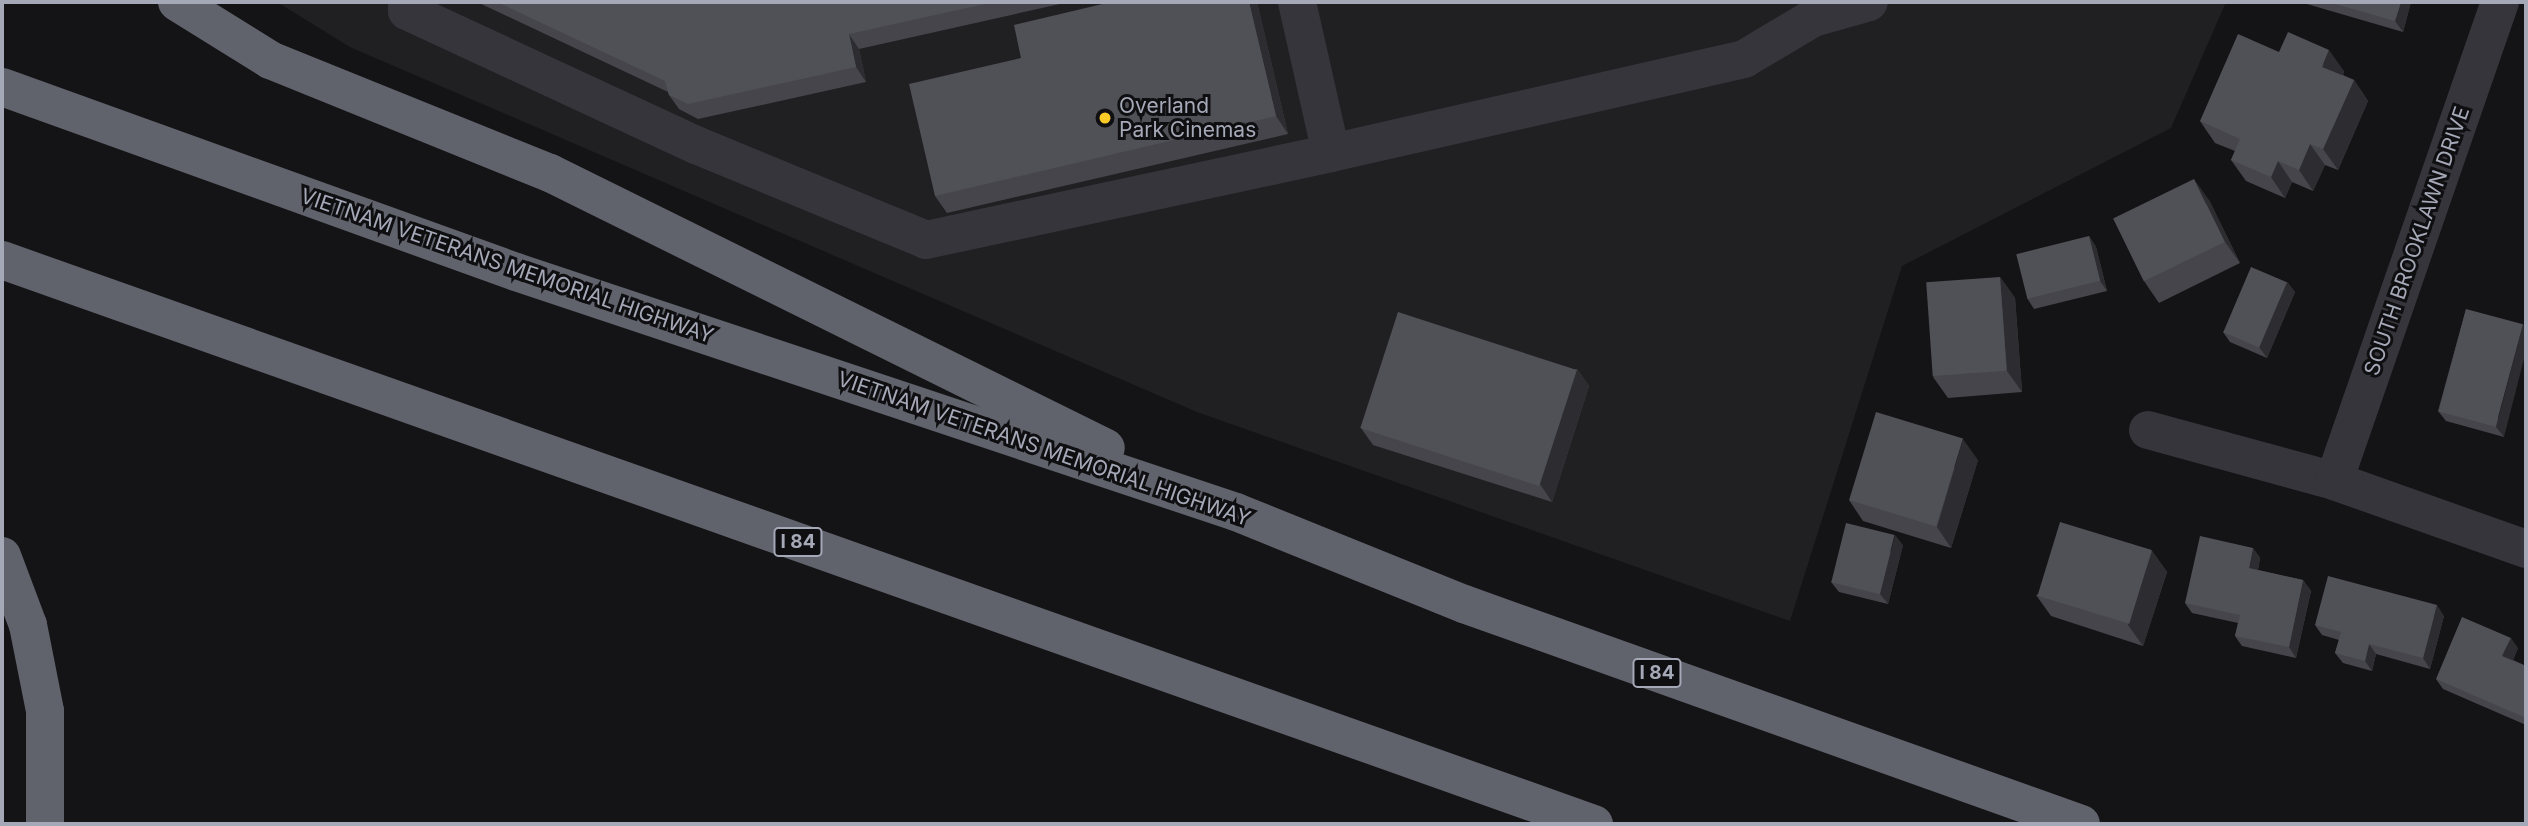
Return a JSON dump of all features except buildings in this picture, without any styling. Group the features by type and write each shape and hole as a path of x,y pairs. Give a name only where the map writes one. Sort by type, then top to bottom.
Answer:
{"highway":[{"path":"177,2 270,60 550,173 1237,512"},
{"name":"VIETNAM VETERANS MEMORIAL HIGHWAY","path":"2,87 516,272 1237,512 1464,604 2081,824"},
{"name":"I 84","path":"2,260 1594,824"},
{"path":"2,556 28,625 45,711 45,824"}],"street":[{"path":"407,2 407,11 683,139 926,240 1331,153 1744,59 1813,18 1869,2"},
{"path":"1297,2 1331,153"},
{"name":"SOUTH BROOKLAWN DRIVE","path":"2334,481 2500,2"},
{"path":"2148,430 2334,481 2526,549"}],"shaded area":[{"path":"277,2 2226,2 2171,128 1902,266 1790,621 1197,412 350,47"}],"place":[{"name":"Overland Park Cinemas","path":"1105,118"}]}
